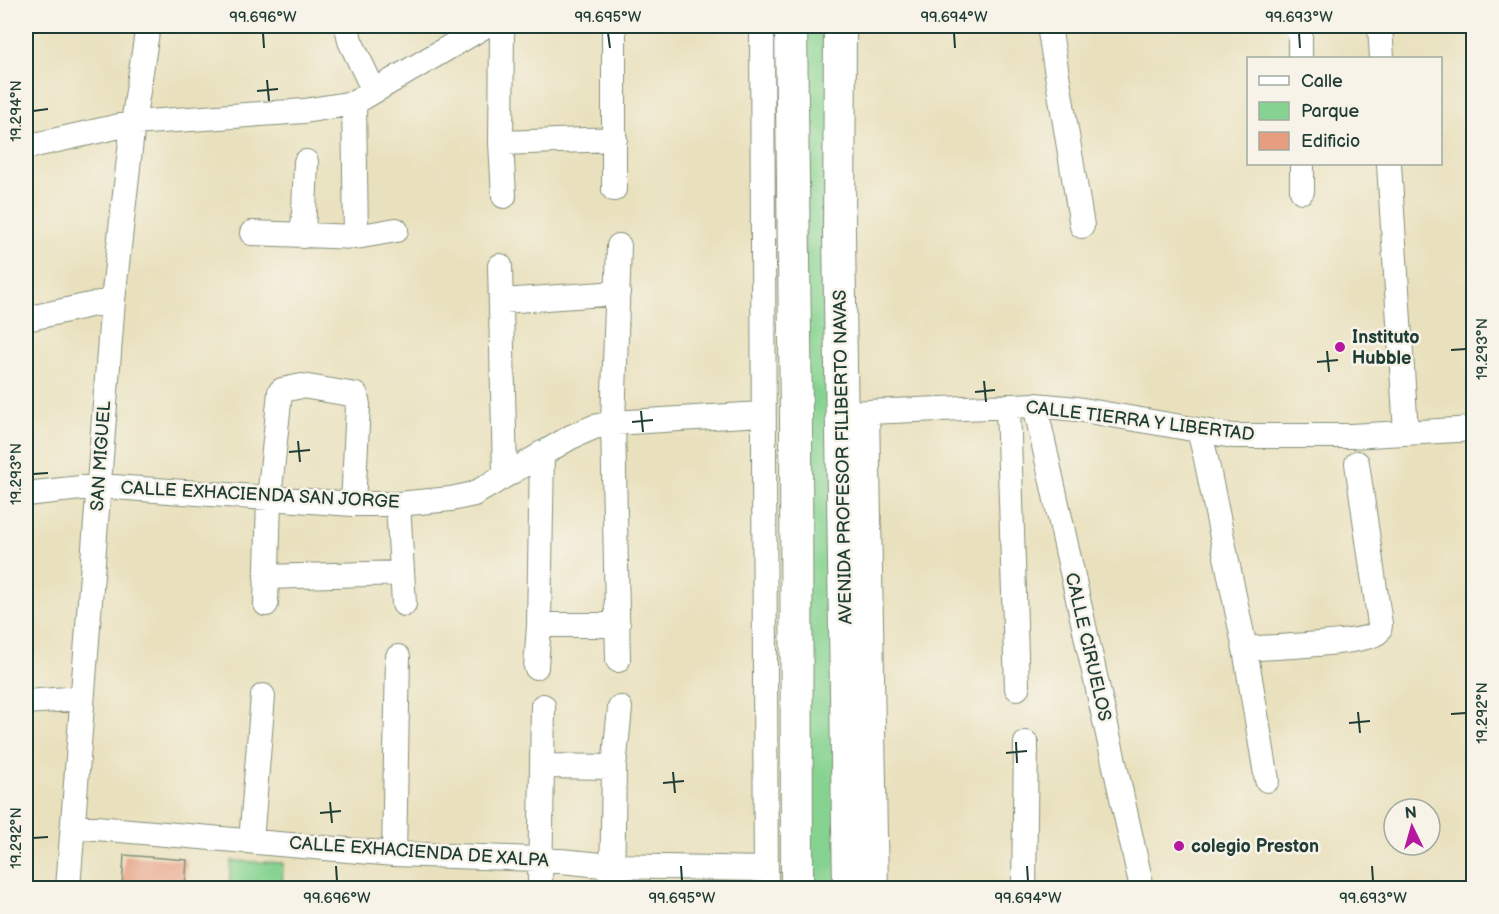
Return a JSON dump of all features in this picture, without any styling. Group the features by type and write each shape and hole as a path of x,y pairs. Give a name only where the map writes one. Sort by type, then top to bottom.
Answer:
{"main road":[{"path":"791,26 796,415 797,888"},
{"name":"AVENIDA PROFESOR FILIBERTO NAVAS","path":"840,26 839,236 855,412 849,888"}],"street":[{"name":"SAN MIGUEL","path":"68,888 113,300 133,123 148,26"},
{"path":"347,26 364,97 356,237"},
{"path":"26,147 133,123 304,111 364,97 484,26"},
{"path":"502,26 501,144 504,196"},
{"path":"614,26 614,189"},
{"path":"762,26 762,414 766,879"},
{"path":"1049,26 1082,226"},
{"path":"1300,26 1300,57"},
{"path":"1380,26 1382,57"},
{"path":"501,144 615,139"},
{"path":"303,236 306,162"},
{"path":"1302,165 1302,191"},
{"path":"1389,165 1406,432"},
{"path":"252,233 356,237 396,230"},
{"path":"618,660 613,423 619,246"},
{"path":"500,266 505,474"},
{"path":"502,301 618,293"},
{"path":"26,319 113,300"},
{"path":"266,604 269,499 280,392 288,387 302,386 356,395 358,405 353,504"},
{"name":"CALLE TIERRA Y LIBERTAD","path":"855,412 1035,405 1077,409 1233,436 1351,435 1473,429"},
{"name":"CALLE CIRUELOS","path":"1035,405 1142,888"},
{"path":"1008,406 1017,688"},
{"path":"855,412 876,888"},
{"name":"CALLE EXHACIENDA SAN JORGE","path":"26,494 99,486 353,504 398,504 466,497 486,488 505,474 542,453 594,427 613,423 762,414"},
{"path":"1199,431 1245,649 1267,780"},
{"path":"536,667 539,625 542,453"},
{"path":"1245,649 1355,640 1374,635 1379,630 1357,463"},
{"path":"398,504 404,604"},
{"path":"266,577 401,573"},
{"path":"539,625 618,625"},
{"path":"394,854 398,657"},
{"path":"251,841 263,696"},
{"path":"26,702 82,698"},
{"path":"540,888 543,706"},
{"path":"612,877 614,767 620,708"},
{"path":"1024,888 1026,743"},
{"path":"542,766 614,767"},
{"name":"CALLE EXHACIENDA DE XALPA","path":"73,826 394,854 540,859 612,877 766,879"}],"green space":[{"path":"804,26 833,26 838,888 806,888"},
{"path":"231,861 283,863 282,888 229,888"}],"building":[{"path":"124,855 187,860 185,888 122,888"}],"place":[{"name":"Instituto Hubble","path":"1340,347"},
{"name":"colegio Preston","path":"1179,846"}]}
